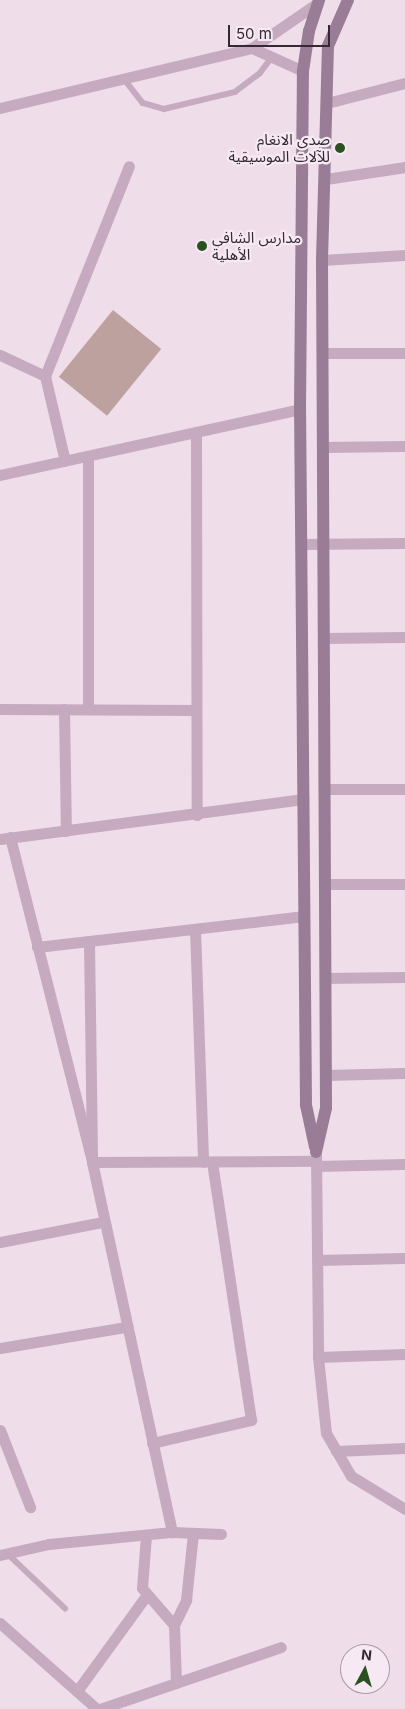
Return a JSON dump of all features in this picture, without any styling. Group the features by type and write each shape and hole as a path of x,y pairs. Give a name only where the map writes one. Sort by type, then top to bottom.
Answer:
{"street":[{"path":"316,1160 326,1108 322,260 326,179 328,46 348,0"},
{"path":"0,108 125,80 252,48 318,2"},
{"path":"318,2 303,71 300,409 306,1105 316,1160 318,1356 326,1433 351,1476 405,1509"},
{"path":"252,48 303,71"},
{"path":"327,104 405,83"},
{"path":"66,461 45,376 129,166"},
{"path":"326,179 405,167"},
{"path":"322,260 405,255"},
{"path":"322,353 405,353"},
{"path":"0,355 45,376"},
{"path":"0,475 300,409"},
{"path":"196,432 197,815"},
{"path":"323,446 405,446"},
{"path":"88,456 88,709"},
{"path":"301,544 405,543"},
{"path":"324,638 405,637"},
{"path":"0,709 196,710"},
{"path":"64,709 66,831"},
{"path":"325,789 405,789"},
{"path":"172,1532 102,1222 92,1162 37,947 5,838 197,815 303,799"},
{"path":"325,884 405,884"},
{"path":"37,947 304,916"},
{"path":"152,1443 251,1420 208,1162 195,929"},
{"path":"89,942 92,1162"},
{"path":"326,978 405,977"},
{"path":"326,1075 405,1073"},
{"path":"92,1162 316,1160 405,1164"},
{"path":"0,1242 102,1222"},
{"path":"317,1260 405,1258"},
{"path":"0,1348 126,1327"},
{"path":"318,1356 405,1354"},
{"path":"0,1430 5,1456 30,1507"},
{"path":"336,1450 405,1448"},
{"path":"4,1555 49,1544 172,1532 221,1534"},
{"path":"176,1683 174,1625 186,1600 193,1533"},
{"path":"146,1535 142,1588 146,1596 167,1614 174,1625"},
{"path":"77,1691 146,1596"},
{"path":"0,1623 98,1709 281,1646"}],"lane":[{"path":"125,80 143,104 164,109 235,92 260,73 272,57"},
{"path":"4,1555 65,1608"}],"shaded area":[{"path":"113,310 161,349 107,416 59,377"}],"place":[{"name":"صدى الانغام للآلات الموسيقية","path":"340,148"},
{"name":"مدارس الشافي الأهلية","path":"202,246"}]}
